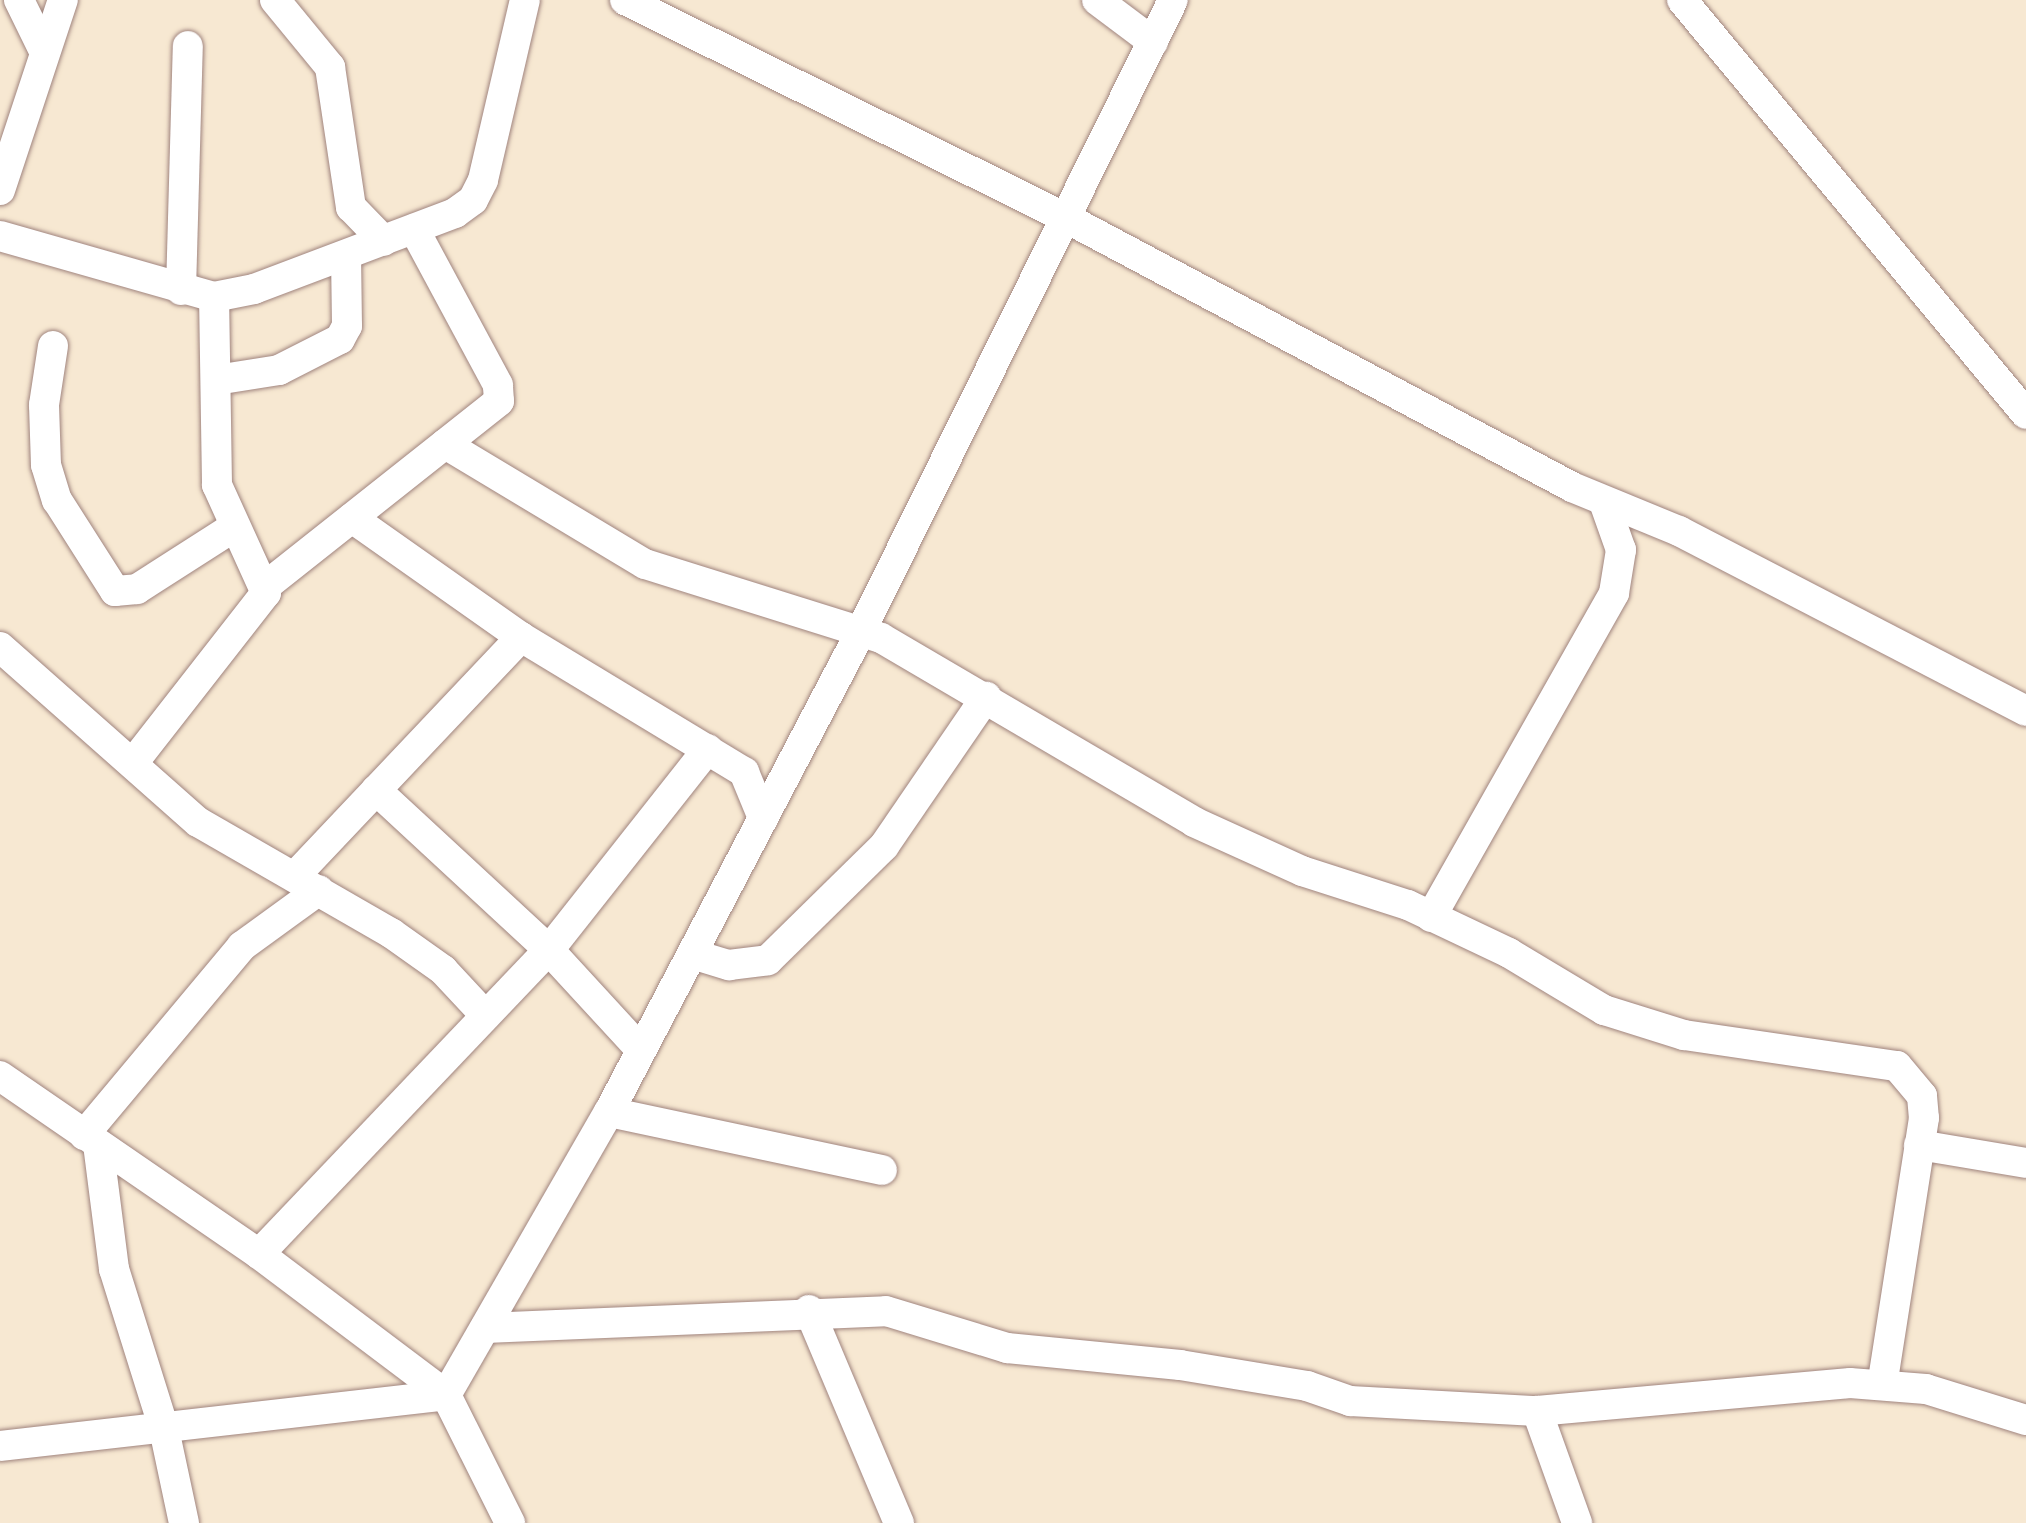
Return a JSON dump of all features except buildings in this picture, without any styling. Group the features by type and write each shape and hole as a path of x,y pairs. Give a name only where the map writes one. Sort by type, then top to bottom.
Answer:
{"street":[{"path":"19,0 44,51"},
{"path":"0,190 63,0"},
{"path":"275,0 330,67 351,206 384,241"},
{"path":"0,236 181,290 214,297 346,256 455,213 473,200 483,180 525,0"},
{"path":"625,0 1068,219 1604,502 1679,531 2026,711"},
{"path":"1097,0 1153,42"},
{"path":"446,1395 609,1112 859,635 1068,219 1173,0"},
{"path":"1682,0 2026,414"},
{"path":"181,290 188,46"},
{"path":"133,763 260,606 267,585 445,444 502,394 414,229"},
{"path":"216,380 279,370 340,340 347,326 346,256"},
{"path":"214,297 217,485 234,527 267,585"},
{"path":"53,346 44,405 47,466 57,500 115,591 137,589 234,527"},
{"path":"445,444 645,564 859,635 881,638 986,697 1194,822 1302,871 1431,917 1647,1027 1897,1066 1922,1096 1919,1145 1882,1385"},
{"path":"1431,917 1614,593 1621,550 1604,502"},
{"path":"352,518 522,637 744,772 763,818"},
{"path":"184,1523 164,1429 114,1269 91,1139 242,946 307,883 376,790 522,637"},
{"path":"0,647 198,822 307,883 443,970 484,1014"},
{"path":"692,954 729,965 768,960 884,846 986,697"},
{"path":"259,1254 484,1014 549,950 708,749"},
{"path":"744,772 791,764"},
{"path":"376,790 549,950 641,1049"},
{"path":"6,1084 259,1254 446,1395 510,1523"},
{"path":"609,1112 882,1170"},
{"path":"1919,1145 2026,1163"},
{"path":"485,1328 809,1310 916,1316 1007,1348 1180,1365 1307,1386 1350,1401 1537,1411 1796,1386 1882,1385 1926,1389 2026,1420"},
{"path":"809,1310 899,1523"},
{"path":"0,1446 446,1395"},
{"path":"1537,1411 1577,1523"}]}
